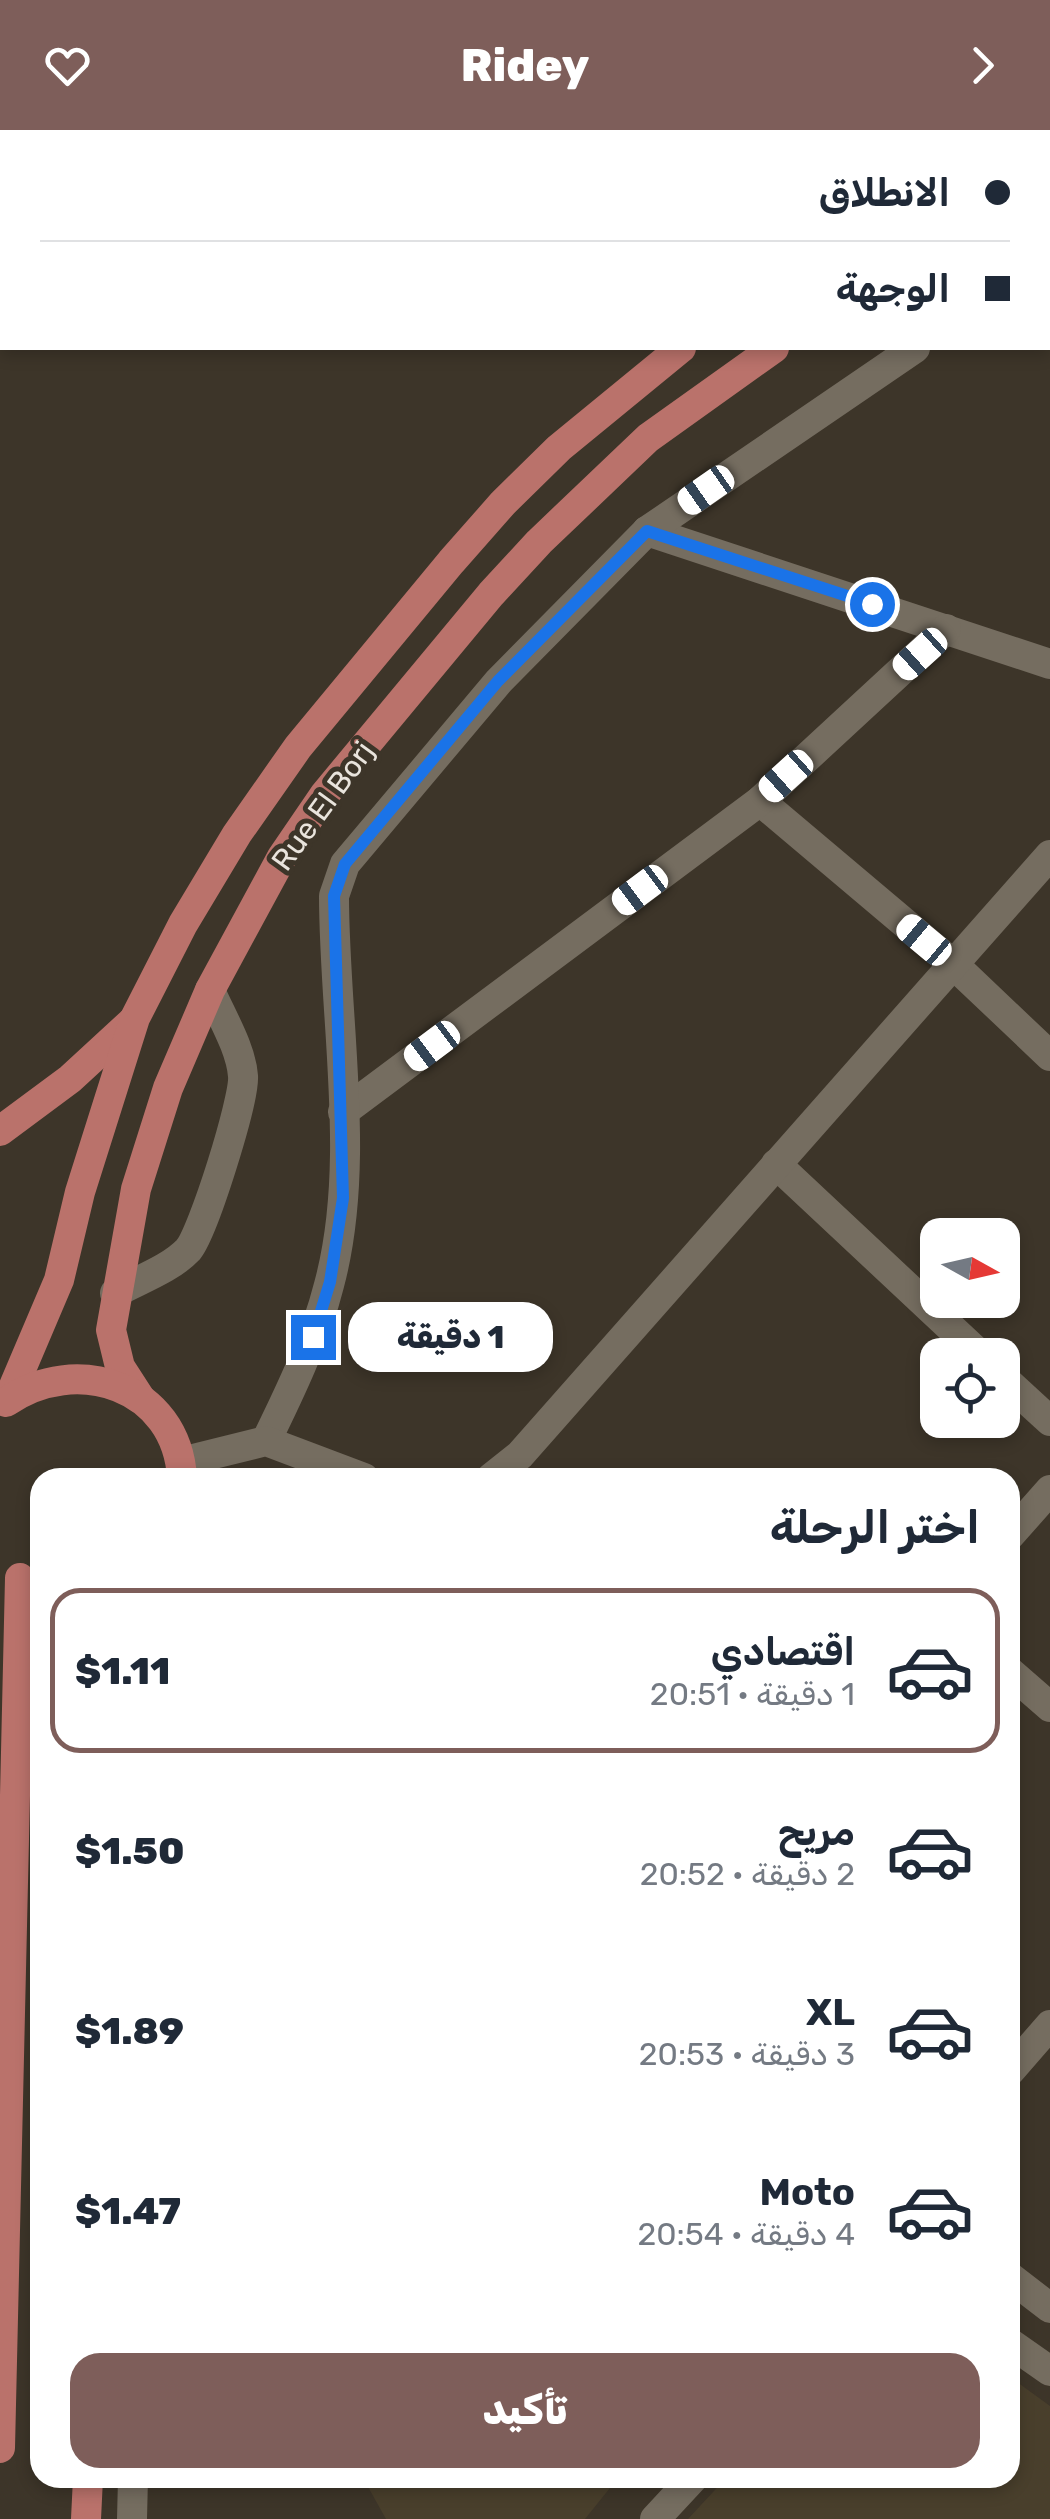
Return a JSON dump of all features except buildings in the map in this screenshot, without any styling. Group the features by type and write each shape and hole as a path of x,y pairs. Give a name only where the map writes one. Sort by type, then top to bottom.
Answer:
{"main road":[{"name":"Rue El Borj","path":"4,1404 59,1280 85,1174 135,1018 183,924 228,849 298,747 504,503 574,435 679,350"},
{"name":"Rue El Borj","path":"181,1468 167,1426 140,1398 120,1367 111,1330 136,1189 168,1088 210,990 282,857 325,794 491,594 592,488 648,438 771,350"},
{"path":"0,1131 70,1079 135,1018"},
{"path":"4,1404 40,1383 74,1377 109,1382 140,1398"},
{"path":"0,2448 6,1992 20,1575"},
{"path":"86,2519 88,2488"}],"street":[{"path":"266,1441 304,1364 330,1282 343,1198 334,896 345,864 498,681 647,531 912,350"},
{"path":"647,531 1050,664"},
{"path":"343,1112 760,801 946,629"},
{"path":"760,801 952,964 1050,1056"},
{"path":"504,1468 520,1455 1050,855"},
{"path":"115,1292 178,1258 190,1248 204,1220 243,1088 239,1059 210,990"},
{"path":"776,1164 962,1338"},
{"path":"1020,1393 1050,1421"},
{"path":"188,1468 266,1441 338,1468"},
{"path":"1020,1524 1050,1490"},
{"path":"1020,1681 1050,1707"},
{"path":"1020,2059 1050,2024"},
{"path":"1020,2282 1045,2295"},
{"path":"1020,2350 1050,2371"},
{"path":"132,2519 133,2488"},
{"path":"654,2519 683,2488"}],"shaded area":[{"path":"1020,2384 1050,2406 1050,2519 688,2519 717,2488 1020,2488"},
{"path":"369,2488 610,2488 585,2519 386,2519"}],"route":[{"path":"313,1337 330,1282 343,1198 334,896 345,864 498,681 647,531 872,604"}]}
